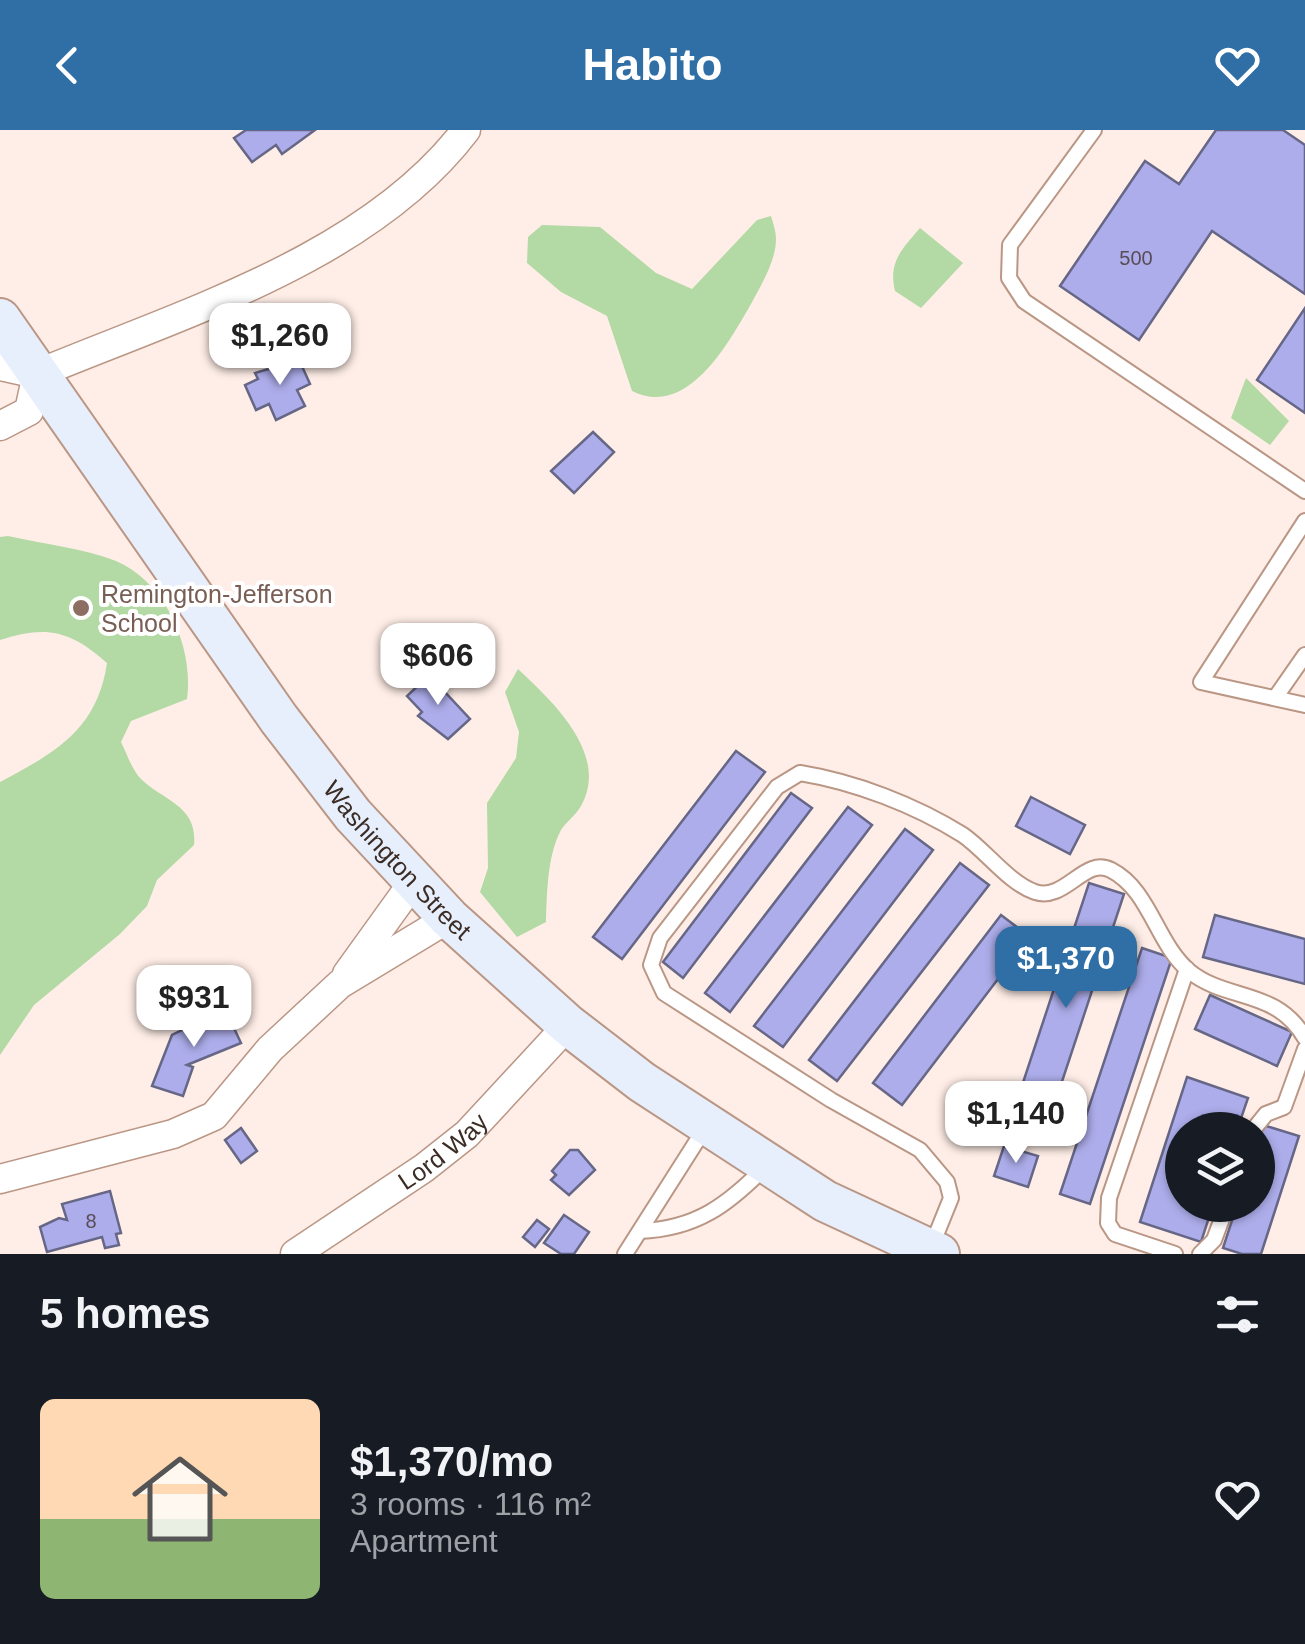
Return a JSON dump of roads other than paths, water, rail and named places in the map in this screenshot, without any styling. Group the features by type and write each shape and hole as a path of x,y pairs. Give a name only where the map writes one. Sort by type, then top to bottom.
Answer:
{"main road":[{"name":"Washington Street","path":"0,319 19,370 280,719 354,815 449,918 568,1024 642,1082 825,1202 934,1252"}],"street":[{"path":"0,426 28,411 19,370 256,283 374,218 421,178 466,130"},
{"path":"340,984 414,881"},
{"path":"0,1179 173,1134 214,1116 280,1039 340,984 449,918"},
{"name":"Lord Way","path":"294,1254 412,1176 466,1134 568,1024"}],"lane":[{"path":"1094,130 1010,245 1009,278 1024,300 1305,491"},
{"path":"1305,521 1201,682 1305,705"},
{"path":"1275,698 1305,655"},
{"path":"934,1252 951,1198 947,1182 920,1150 831,1100 664,993 651,964 660,938 776,788 800,773 846,780 962,834 1034,892 1054,894 1093,868 1108,867 1136,888 1156,931 1187,969 1202,979 1260,998 1295,1020 1305,1038"},
{"path":"1176,1254 1115,1234 1108,1222 1109,1198 1187,969"},
{"path":"1271,1112 1284,1107 1305,1049"},
{"path":"625,1254 707,1124"},
{"path":"640,1231 672,1230 708,1216 730,1204 768,1164"},
{"path":"1200,1254 1214,1240 1221,1222"}],"place":[{"name":"Remington-Jefferson School","path":"81,608"}]}
